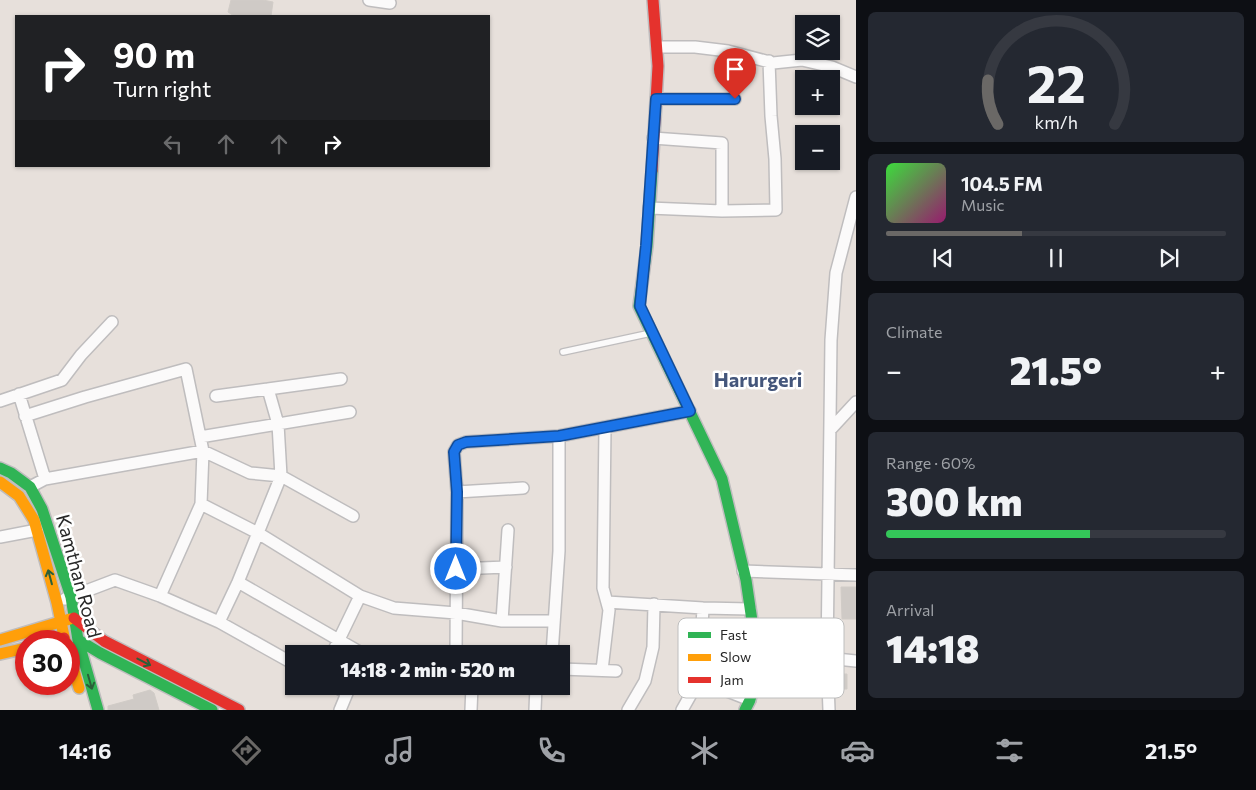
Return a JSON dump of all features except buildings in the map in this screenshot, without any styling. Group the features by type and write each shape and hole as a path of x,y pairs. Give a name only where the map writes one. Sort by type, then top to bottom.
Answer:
{"main road":[{"path":"653,0 658,66 649,208 640,306 722,479 743,571 751,618"},
{"name":"Kamthan Road","path":"0,468 12,473 30,487 40,504 71,597 76,630"},
{"name":"Kamthan Road","path":"0,482 19,496 37,530 63,630"},
{"path":"28,510 40,504"},
{"path":"0,640 74,618 104,641 239,710"},
{"path":"80,641 212,710"},
{"name":"Kamthan Road","path":"80,647 98,710"},
{"path":"0,654 15,651"},
{"name":"Kamthan Road","path":"80,690 83,700"}],"street":[{"path":"369,0 390,3"},
{"path":"657,47 695,47 728,51 773,63 802,60 832,67 856,76"},
{"path":"649,208 722,211 776,210 775,159 770,116 769,61"},
{"path":"656,99 735,99"},
{"path":"653,138 722,142 722,211"},
{"path":"828,618 831,340 836,273 856,197"},
{"path":"0,402 62,380 67,376 80,354 112,322"},
{"path":"25,416 186,369 203,451 200,504 160,596"},
{"path":"216,396 341,379"},
{"path":"219,622 238,582 281,476 278,424 268,389"},
{"path":"19,394 45,479"},
{"path":"830,430 856,402"},
{"path":"456,645 457,492 454,452 458,445 466,442 559,436 690,411"},
{"path":"200,437 350,412"},
{"path":"602,670 609,610 603,588 605,428"},
{"path":"553,645 559,552 559,436"},
{"path":"30,487 45,479 203,451 250,473 281,476 352,516"},
{"path":"457,492 523,488"},
{"path":"200,504 258,533 360,596 394,608 456,613 502,621 554,621"},
{"path":"0,538 37,530"},
{"path":"502,621 508,530"},
{"path":"456,569 506,568"},
{"path":"743,571 856,575"},
{"path":"57,603 115,580 160,596 219,622 285,659"},
{"path":"238,582 347,645"},
{"path":"336,645 360,596"},
{"path":"607,602 750,609"},
{"path":"628,710 645,681 653,647 654,604"},
{"path":"702,618 703,608"},
{"path":"570,669 616,671"},
{"path":"340,710 346,695"},
{"path":"471,710 472,695"},
{"path":"535,710 536,695"},
{"path":"682,710 689,698"},
{"path":"734,698 748,705"}],"lane":[{"path":"563,352 653,333"}],"traffic: fast":[{"path":"652,171 647,246 639,306 722,479 746,580 752,618"},
{"path":"0,468 11,473 30,487 42,509 71,597 78,640 98,710"},
{"path":"80,641 212,710"},
{"path":"745,710 750,698"}],"traffic: slow":[{"path":"0,482 19,496 34,520 63,630"},
{"path":"0,640 70,619"},
{"path":"0,654 15,651"}],"traffic: jam":[{"path":"652,171 658,66 653,0"},
{"path":"74,618 104,641 239,710"}],"district":[{"name":"Harurgeri","path":"758,380"}],"route":[{"path":"456,569 457,492 454,452 458,445 466,442 559,436 690,411 640,306 656,99 735,99"}]}
